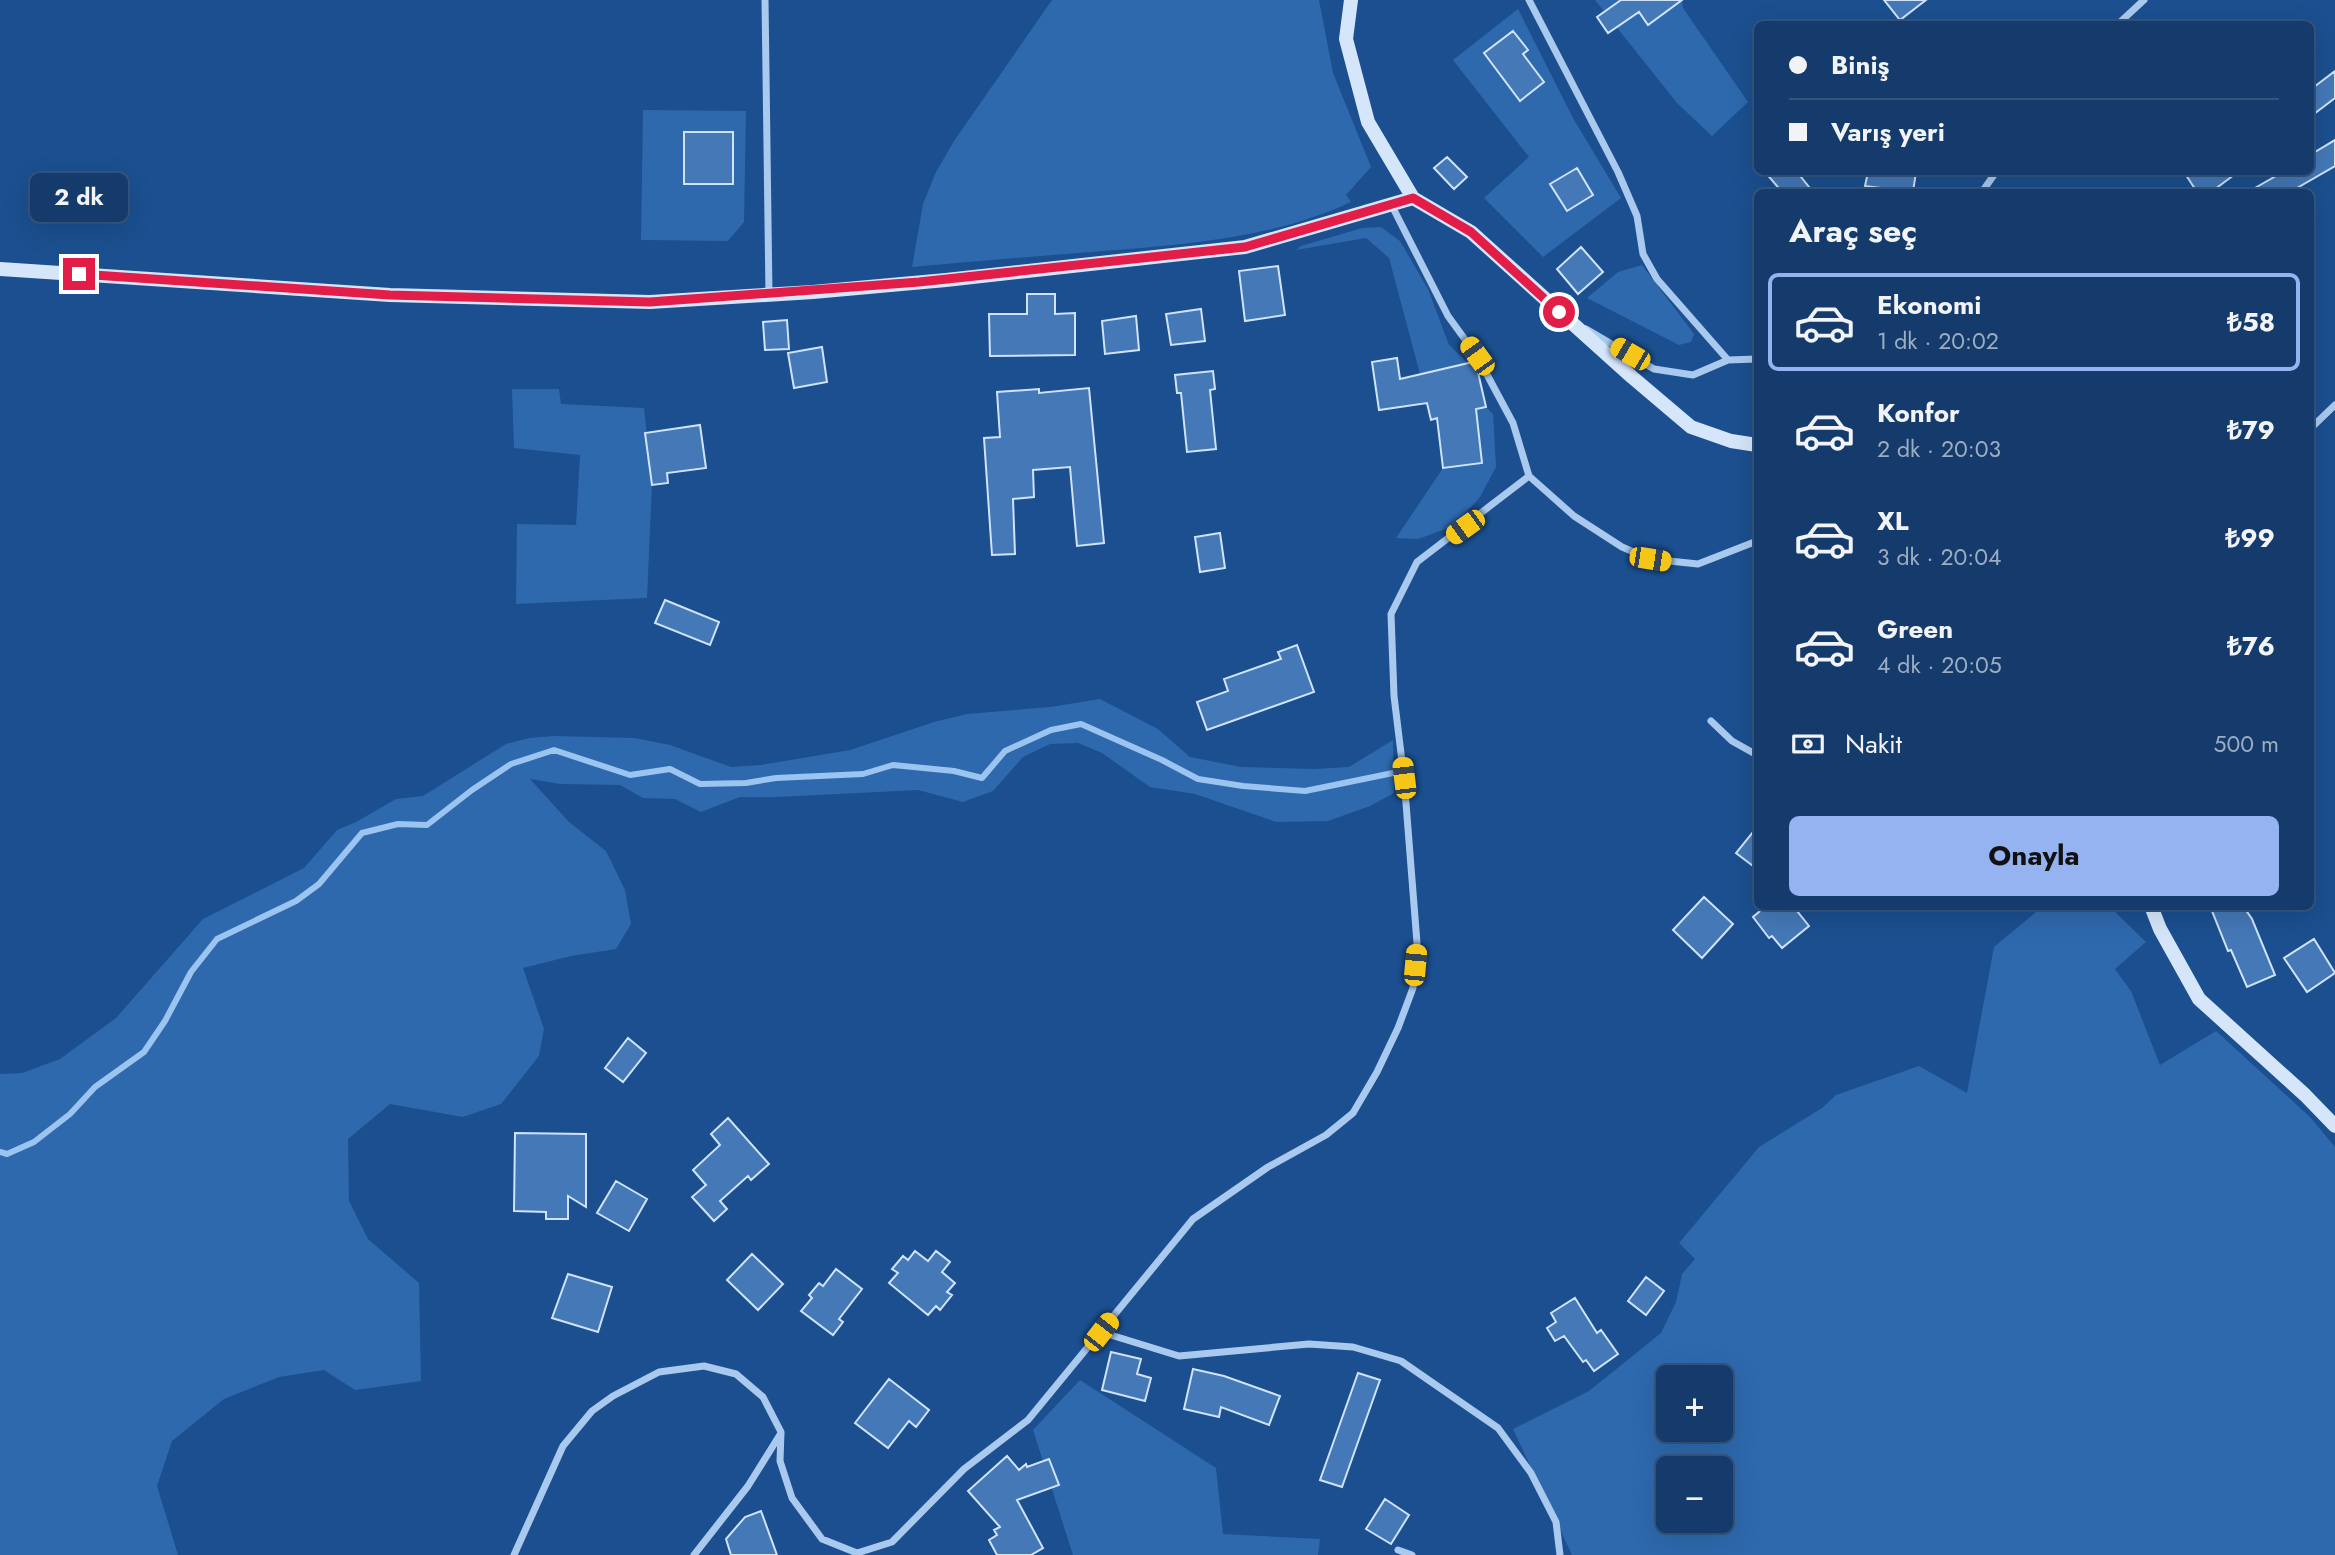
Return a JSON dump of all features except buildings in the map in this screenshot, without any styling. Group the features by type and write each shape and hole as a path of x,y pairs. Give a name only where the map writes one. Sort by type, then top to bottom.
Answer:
{"street":[{"path":"765,0 769,295"},
{"path":"1351,0 1346,39 1368,122 1413,198 1471,232 1691,427 1731,441 1754,445"},
{"path":"1530,0 1618,172 1637,216 1643,254 1657,279 1728,360"},
{"path":"2121,21 2144,0"},
{"path":"0,269 390,295 650,302 946,280 1245,247 1413,198"},
{"path":"1391,204 1448,316 1477,356 1513,423 1529,477 1574,516 1622,547 1650,559 1698,564 1754,542"},
{"path":"1559,312 1654,369 1693,375 1728,360 1754,359"},
{"path":"2314,425 2335,405"},
{"path":"514,1555 563,1446 592,1411 613,1396 659,1372 704,1366 736,1374 763,1397 781,1432 780,1461 792,1498 822,1539 857,1553 892,1542 964,1469 1028,1420 1193,1219 1268,1167 1325,1135 1353,1113 1377,1072 1413,988 1416,943 1404,778 1394,696 1391,614 1417,562 1529,477"},
{"path":"1711,720 1732,741 1754,753"},
{"path":"2153,910 2160,929 2199,999 2305,1095 2335,1126"},
{"path":"1101,1332 1179,1356 1309,1344 1353,1347 1401,1361 1498,1428 1531,1473 1556,1522 1560,1555"},
{"path":"694,1555 748,1486 781,1432"},
{"path":"1398,1550 1412,1555"}],"shaded area":[{"path":"1052,0 1319,0 1333,73 1371,167 1346,195 1351,202 1292,224 1230,237 912,267 923,204 936,172 954,141"},
{"path":"1595,0 1682,0 1683,8 1748,102 1712,136 1677,103"},
{"path":"1518,9 1573,118 1621,198 1543,257 1484,198 1529,157 1453,60"},
{"path":"643,110 746,111 744,222 728,241 641,240"},
{"path":"1381,227 1400,241 1428,289 1449,345 1468,363 1420,374 1389,258 1366,238 1296,250 1301,246 1362,228"},
{"path":"1642,265 1694,334 1691,342 1679,345 1587,298 1618,272"},
{"path":"512,389 559,389 561,404 644,408 652,485 647,598 516,604 517,524 576,525 580,455 514,448"},
{"path":"1486,407 1493,414 1496,467 1480,497 1454,526 1418,539 1396,538 1443,468 1436,419"},
{"path":"1100,699 1158,729 1190,757 1241,767 1349,767 1393,740 1394,793 1370,806 1328,821 1276,822 1195,794 1150,787 1102,753 1078,743 1050,744 1023,757 993,791 963,802 918,790 740,797 701,812 675,799 643,798 620,785 560,784 530,779 569,822 606,851 625,890 631,924 616,949 571,956 523,968 544,1029 539,1056 501,1104 463,1117 390,1104 348,1139 349,1201 368,1239 419,1283 421,1381 355,1390 324,1370 279,1377 224,1399 172,1441 157,1486 178,1555 0,1555 0,1074 22,1073 60,1059 116,1018 203,919 304,868 337,830 396,799 423,796 506,744 529,738 555,736 635,738 670,745 731,767 761,765 850,750 967,714 1050,707"},
{"path":"2038,910 2113,910 2146,942 2115,969 2131,991 2160,1065 2216,1031 2310,1117 2335,1147 2335,1555 1572,1555 1513,1429 1589,1391 1661,1333 1676,1302 1682,1274 1695,1259 1679,1243 1759,1147 1822,1108 1836,1095 1919,1066 1967,1093 1994,947"},
{"path":"1080,1380 1216,1468 1223,1534 1320,1539 1318,1555 1073,1555 1033,1430"}],"waterway":[{"path":"0,1152 7,1154 34,1142 70,1114 95,1087 144,1052 165,1021 191,972 217,939 296,901 319,884 362,833 398,824 427,825 511,764 554,750 630,775 670,769 700,784 863,774 893,765 954,771 982,778 1005,751 1051,730 1081,724 1198,779 1305,791 1393,773"}],"route":[{"path":"79,274 390,295 650,302 813,292 1245,247 1413,198 1471,232 1559,312"}]}
